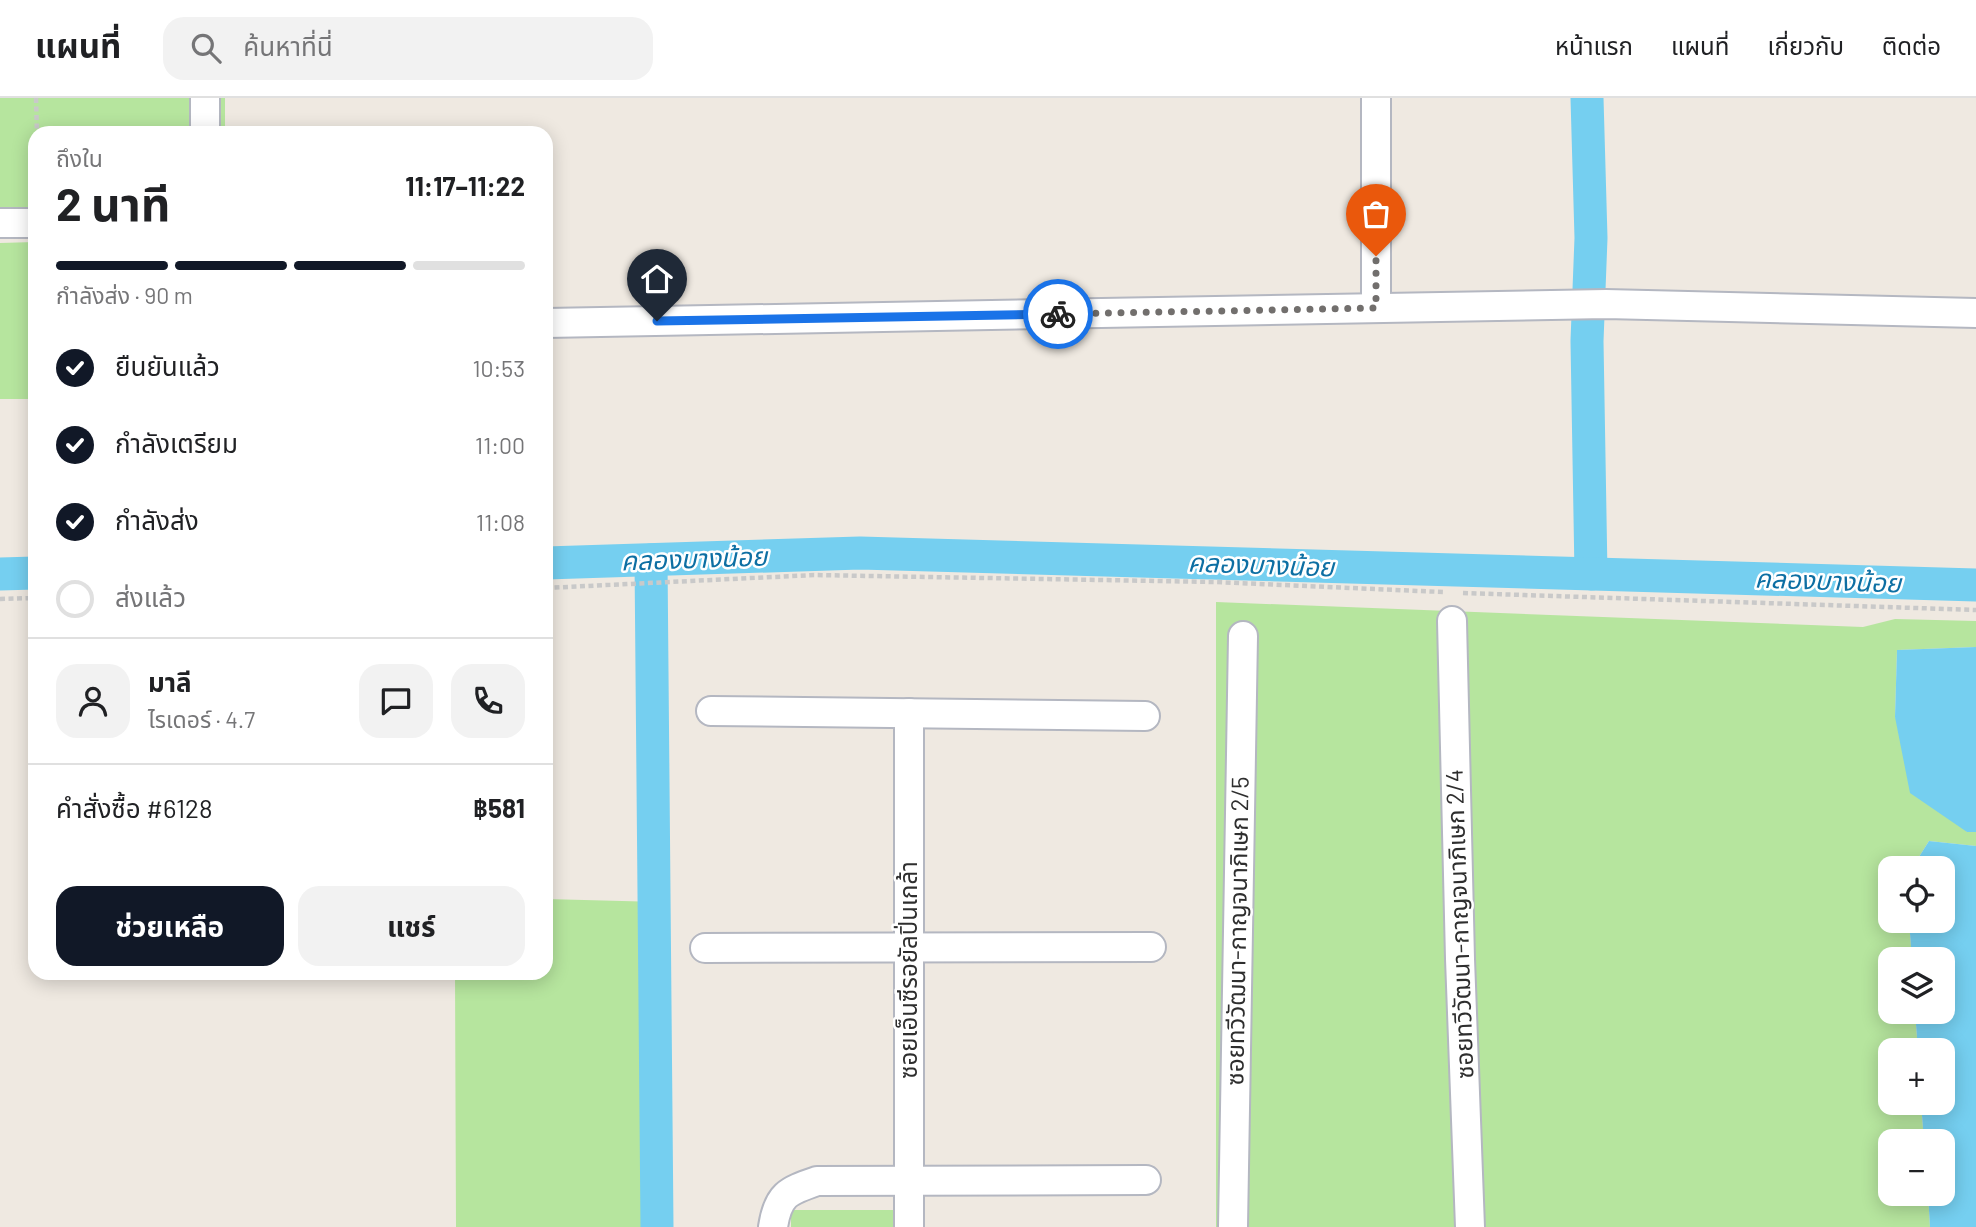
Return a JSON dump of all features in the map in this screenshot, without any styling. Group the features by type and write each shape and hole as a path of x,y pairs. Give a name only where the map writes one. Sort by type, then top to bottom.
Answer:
{"street":[{"path":"205,98 205,126"},
{"path":"1376,98 1376,308"},
{"path":"0,223 28,223"},
{"path":"553,323 1606,304 1976,313"},
{"name":"ซอยทวีวัฒนา-กาญจนาภิเษก 2/4","path":"1452,621 1470,1227"},
{"name":"ซอยทวีวัฒนา-กาญจนาภิเษก 2/5","path":"1233,1227 1243,636"},
{"path":"711,711 1145,716"},
{"name":"ซอยเอ็นซีรอยัลปิ่นเกล้า","path":"909,713 909,1227"},
{"path":"705,948 1151,947"},
{"path":"773,1227 776,1210 790,1190 817,1181 1146,1180"}],"path":[{"path":"36,98 37,126"},
{"path":"553,588 814,575 1215,582 1448,592"},
{"path":"1462,593 1976,610"},
{"path":"0,599 28,598"}],"green space":[{"path":"0,98 225,98 225,126 28,126 28,208 0,210"},
{"path":"28,242 28,399 0,399 0,243"},
{"path":"1216,602 1863,627 1895,619 1976,621 1976,647 1897,650 1895,717 1967,832 1976,832 1976,846 1929,841 1920,856 1878,856 1878,933 1910,933 1911,947 1878,947 1878,1024 1916,1024 1917,1038 1878,1038 1878,1115 1922,1115 1923,1129 1878,1129 1878,1206 1929,1206 1930,1227 1216,1227"},
{"path":"553,899 660,902 661,1227 456,1227 455,980 553,980"},
{"path":"791,1210 895,1210 895,1227 791,1227"}],"water":[{"path":"1976,647 1976,832 1967,832 1910,793 1895,717 1897,650"},
{"path":"1929,841 1976,846 1976,1227 1930,1227 1929,1206 1955,1206 1955,1129 1923,1129 1922,1115 1955,1115 1955,1038 1917,1038 1916,1024 1955,1024 1955,947 1911,947 1910,933 1955,933 1955,856 1920,856"}],"waterway":[{"path":"1587,98 1591,238 1587,341 1591,574"},
{"name":"คลองบางน้อย","path":"553,563 860,553 1976,585"},
{"path":"651,560 657,1227"},
{"name":"คลองบางน้อย","path":"0,574 28,573"}],"way so far":[{"path":"1058,314 1376,308 1376,256"}],"route":[{"path":"657,321 1058,314"}]}
